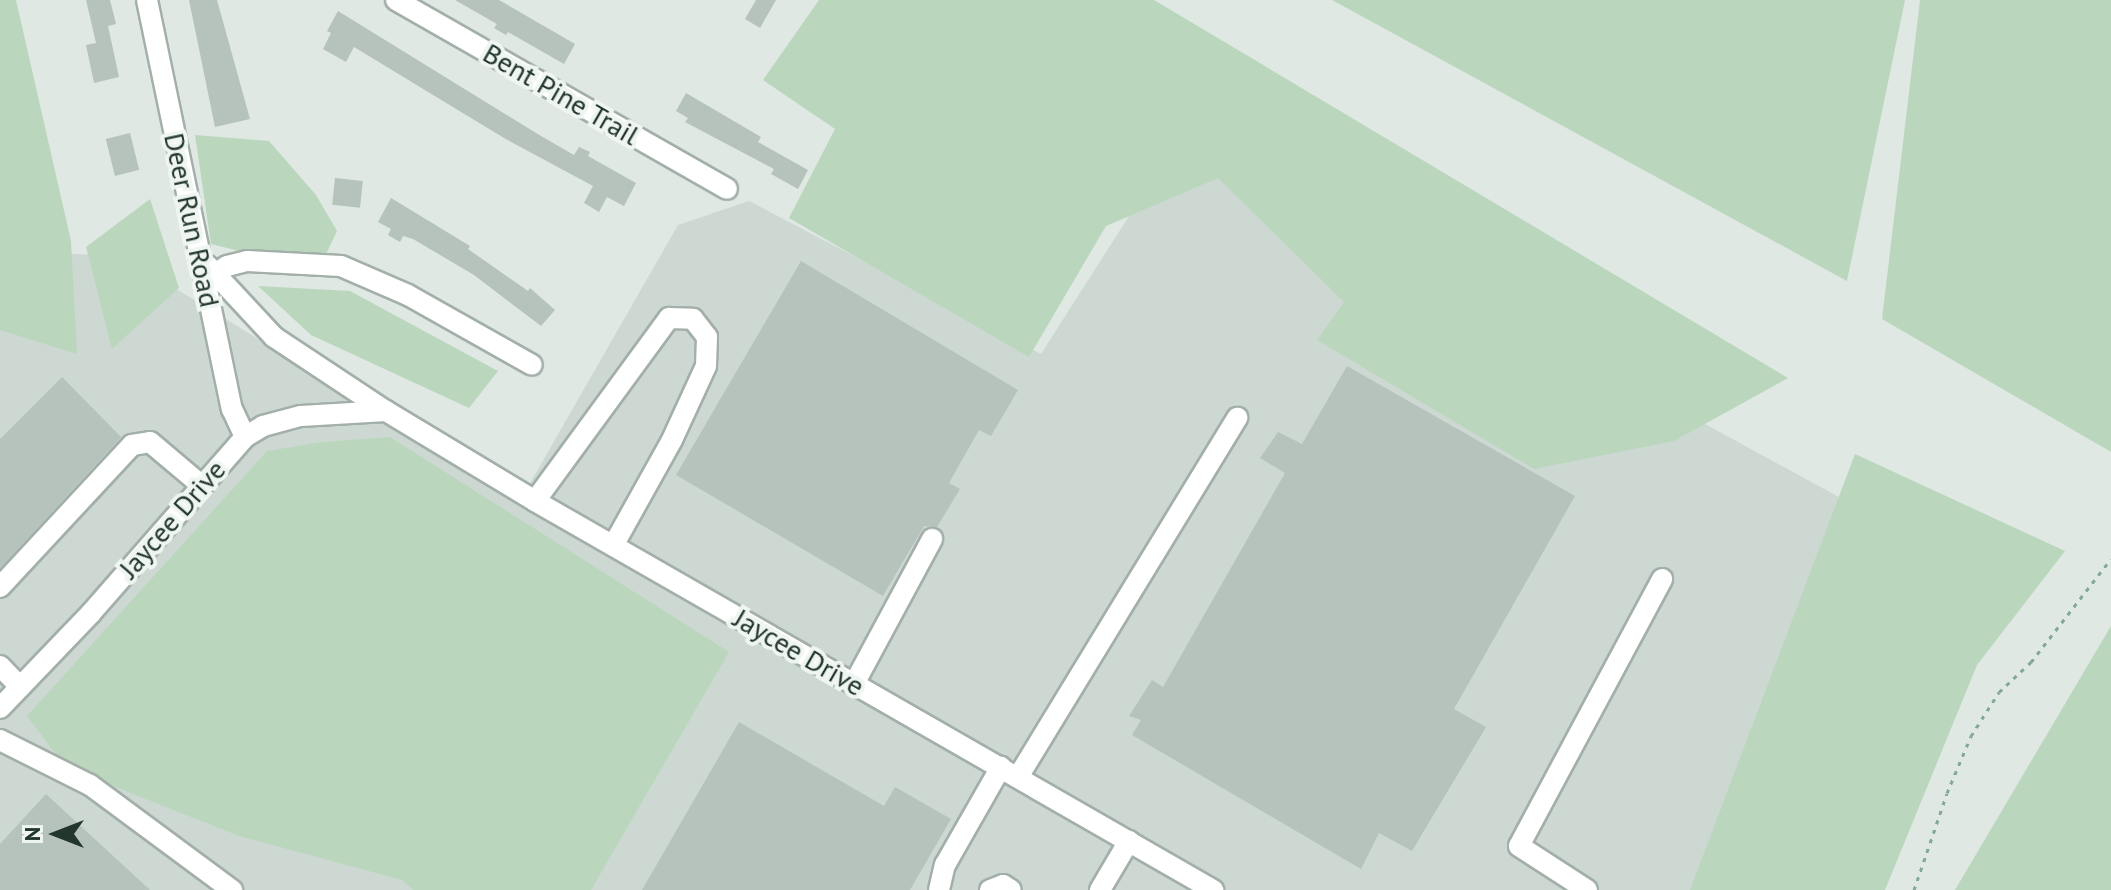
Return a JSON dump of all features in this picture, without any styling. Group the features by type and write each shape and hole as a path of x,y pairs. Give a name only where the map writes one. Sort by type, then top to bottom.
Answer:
{"street":[{"name":"Deer Run Road","path":"147,0 232,409 245,437"},
{"name":"Bent Pine Trail","path":"396,0 727,189"},
{"name":"Jaycee Drive","path":"200,257 274,337 386,411 535,501 1213,890"},
{"path":"215,274 227,266 247,261 341,266 408,295 532,365"},
{"path":"535,501 669,318 693,319 707,337 706,366 672,440 613,546"},
{"name":"Jaycee Drive","path":"0,708 91,613 245,437 263,426 301,416 386,411"},
{"path":"939,890 945,865 1009,772 1237,418"},
{"path":"0,587 132,445 150,442 201,485"},
{"path":"854,684 932,539"},
{"path":"1587,890 1519,846 1662,579"},
{"path":"0,666 20,687"},
{"path":"0,740 90,785 232,890"},
{"path":"1100,890 1129,841"},
{"path":"990,890 1003,885 1011,890"}],"path":[{"path":"1914,890 1947,793 1971,736 1999,692 2031,662 2111,559"}],"shaded area":[{"path":"1173,133 1868,513 1716,890 0,890 0,251 122,256 521,499 678,225 749,201 1041,354 1131,213"}],"green space":[{"path":"0,0 16,0 71,241 77,354 0,330"},
{"path":"819,0 1154,0 1788,378 1674,441 1534,469 1317,340 1344,302 1218,178 1106,226 1029,357 789,218 835,129 763,80"},
{"path":"1332,0 1905,0 1847,281"},
{"path":"1920,0 2111,0 2111,452 1882,319"},
{"path":"195,135 269,141 316,195 337,231 318,271 211,244"},
{"path":"150,199 179,288 112,349 86,247"},
{"path":"258,286 350,291 498,371 469,408 311,335"},
{"path":"390,437 729,652 591,890 413,890 402,880 239,836 65,767 27,716 267,451 322,442"},
{"path":"1855,454 2065,551 1977,665 1885,890 1690,890"},
{"path":"2111,626 2111,890 1955,890"}],"building":[{"path":"86,0 110,0 116,24 108,26 119,77 94,83 86,45 96,43"},
{"path":"189,0 217,0 250,119 215,127"},
{"path":"455,0 499,0 575,44 564,64 508,32 506,35 494,28 497,24"},
{"path":"756,0 776,0 760,28 745,19"},
{"path":"338,11 541,136 574,155 579,147 590,152 588,156 636,183 624,206 607,197 599,212 584,203 593,186 504,138 354,47 346,62 323,49 331,33 327,31"},
{"path":"686,93 761,137 758,142 808,170 798,189 771,174 774,169 685,122 688,118 676,111"},
{"path":"130,133 139,170 115,176 106,139"},
{"path":"335,178 363,181 360,208 332,205"},
{"path":"391,198 470,246 468,249 528,291 530,288 555,310 541,326 474,275 413,239 403,236 400,242 388,235 391,229 378,222"},
{"path":"801,261 1018,390 991,436 979,430 949,483 960,489 937,527 924,526 883,596 676,475"},
{"path":"1347,366 1575,496 1454,709 1486,727 1412,851 1379,833 1361,869 1132,735 1141,720 1129,716 1152,680 1163,687 1285,473 1260,458 1278,432 1302,444"},
{"path":"62,377 121,437 0,568 0,439"},
{"path":"739,722 884,806 895,787 951,819 910,890 642,890"},
{"path":"46,794 150,890 0,890 0,844"}]}
